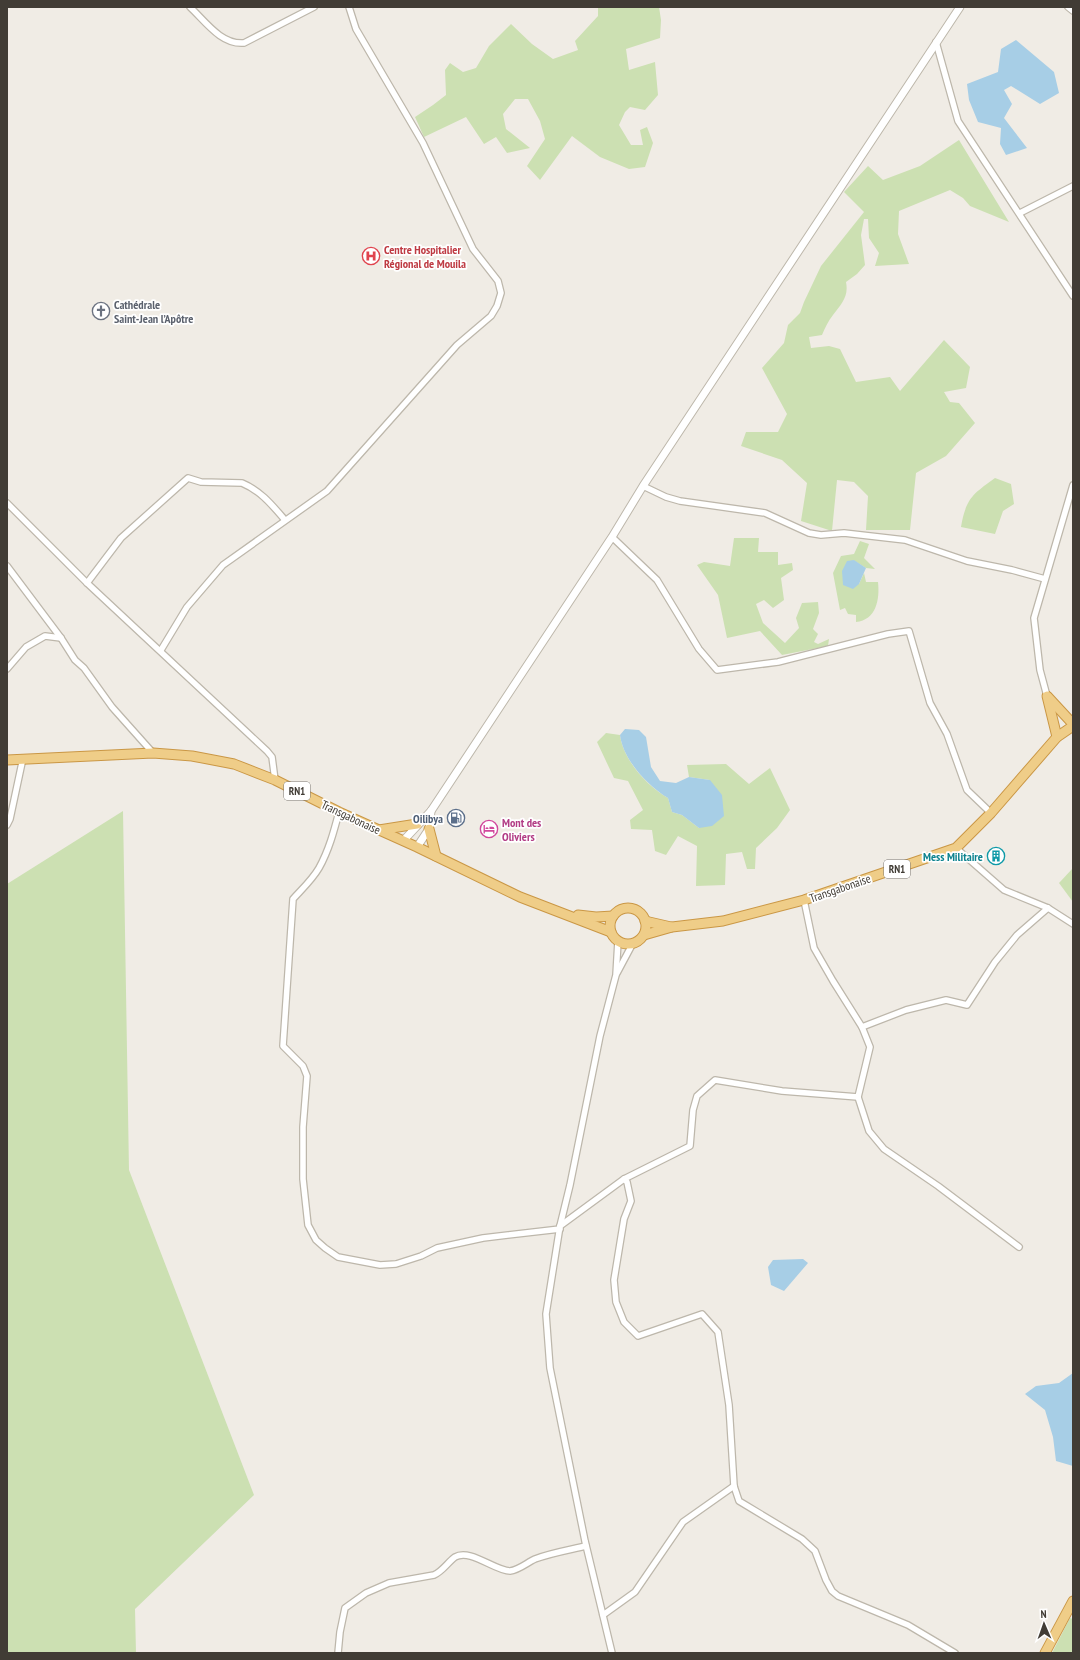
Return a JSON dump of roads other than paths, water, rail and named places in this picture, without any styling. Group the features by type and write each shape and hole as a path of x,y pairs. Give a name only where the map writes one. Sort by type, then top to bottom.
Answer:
{"highway":[{"path":"1047,696 1073,725"},
{"path":"1047,696 1058,737"},
{"name":"Transgabonaise","path":"644,935 672,927 723,921 804,900 956,848 991,813 1058,737 1073,725"},
{"name":"Transgabonaise","path":"7,760 23,758 153,754 192,756 234,764 275,780 339,812 418,847 520,897 611,932"},
{"path":"380,830 417,824"},
{"path":"429,829 436,856"},
{"path":"626,908 634,909 641,914 645,920 646,926 644,935 633,943 623,943 618,941 611,932 611,922 613,916 626,908"},
{"name":"Transgabonaise","path":"566,914 596,918 613,916"},
{"name":"Transgabonaise","path":"645,920 672,927"},
{"path":"1045,1653 1070,1613 1073,1601"}],"street":[{"path":"190,7 224,39 236,43 244,43 314,7"},
{"path":"161,650 187,607 223,565 327,491 457,345 491,316 497,306 501,293 498,281 473,249 422,143 356,29 349,7"},
{"path":"403,841 431,810 612,537 643,486 960,7"},
{"path":"1068,7 1073,11"},
{"path":"936,42 958,121 1020,213 1073,296"},
{"path":"1020,213 1073,186"},
{"path":"87,583 121,538 188,478 201,482 242,483 248,485 266,497 285,520"},
{"path":"1047,696 1040,670 1034,618 1073,484"},
{"path":"643,486 666,497 680,501 766,513 809,533 821,535 844,533 906,540 967,561 1012,570 1045,579"},
{"path":"7,503 87,583 161,650 267,751 272,757 275,780"},
{"path":"1066,505 1073,506"},
{"path":"612,537 657,580 699,649 717,670 778,662 888,634 909,631 930,703 947,734 967,790 991,813"},
{"path":"7,566 61,638 75,660 84,668 112,708 153,754"},
{"path":"7,669 26,647 45,636 61,638"},
{"path":"7,825 10,819 23,758"},
{"path":"418,847 429,829 431,810"},
{"path":"339,812 331,840 319,868 293,899 283,1046 303,1066 307,1076 303,1127 303,1180 308,1225 316,1240 338,1257 380,1265 396,1264 421,1256 437,1248 483,1238 560,1227 624,1179 690,1146 693,1110 697,1096 715,1080 782,1091 858,1097"},
{"path":"956,848 1004,890 1048,908 1073,924"},
{"path":"804,900 814,948 862,1027 870,1047 858,1097 869,1131 884,1149 938,1186 1019,1247"},
{"path":"862,1027 906,1010 946,1000 967,1005 995,962 1017,935 1048,908"},
{"path":"612,1653 586,1546 550,1368 546,1314 560,1227 600,1036 616,975 618,941"},
{"path":"616,975 633,943"},
{"path":"624,1179 627,1182 631,1201 624,1219 614,1280 616,1302 624,1322 638,1336 702,1314 718,1332 729,1405 734,1486 739,1501 802,1539 815,1551 826,1580 832,1591 838,1596 908,1624 955,1653"},
{"path":"602,1615 635,1592 683,1522 734,1486"},
{"path":"338,1653 340,1632 345,1608 372,1590 389,1583 434,1575 440,1572 455,1557 461,1555 486,1561 506,1570 512,1571 535,1559 586,1546"}],"water":[{"path":"1016,40 1054,72 1059,93 1040,104 1011,86 1004,90 1012,104 1004,118 1027,148 1006,155 1000,144 1001,128 978,122 969,100 967,84 998,72 1001,49"},
{"path":"854,560 866,568 859,584 853,589 843,585 842,571 847,561"},
{"path":"625,729 639,730 646,737 651,767 660,781 676,783 689,777 710,780 722,795 724,816 712,826 699,828 682,815 672,812 668,798 652,787 631,763 622,744 620,735"},
{"path":"803,1259 808,1263 784,1291 771,1285 768,1267 773,1260"},
{"path":"1073,1373 1073,1466 1056,1461 1053,1437 1045,1410 1025,1394 1036,1386 1059,1383"}],"place":[{"name":"Centre Hospitalier Régional de Mouila","path":"371,256"},
{"name":"Cathédrale Saint-Jean l’Apôtre","path":"101,311"},
{"name":"Oilibya","path":"456,818"},
{"name":"Mont des Oliviers","path":"489,829"},
{"name":"Mess Militaire","path":"996,856"}]}
